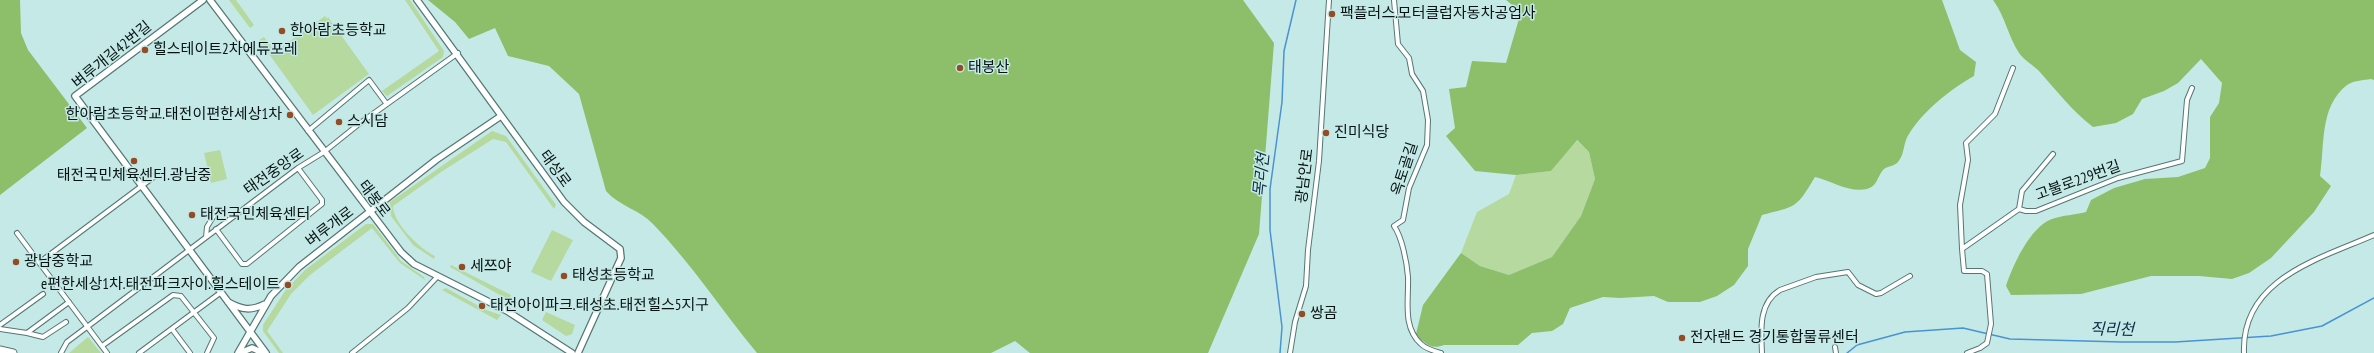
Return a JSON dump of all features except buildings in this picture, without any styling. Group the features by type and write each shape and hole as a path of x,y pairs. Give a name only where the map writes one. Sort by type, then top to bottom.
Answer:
{"highway":[{"path":"0,350 13,353"}],"street":[{"name":"벼루개길42번길","path":"202,0 75,96 188,251 266,353"},
{"name":"태봉로","path":"210,0 400,252 414,264 507,311 572,353"},
{"name":"태성로","path":"417,0 458,53 501,116 570,209 615,244 621,253 578,353"},
{"name":"광남안로","path":"1290,353 1295,322 1306,286 1308,250 1319,160 1329,0"},
{"name":"옥토골길","path":"1394,0 1398,44 1409,58 1412,74 1423,91 1428,126 1427,145 1409,188 1403,220 1394,226 1399,233 1406,264 1407,318 1410,327 1422,345 1441,353"},
{"name":"태전중앙로","path":"61,353 63,346 206,237 298,168 324,152 386,104 458,53"},
{"path":"1967,353 1984,346 1988,341 1991,324 1988,277 1985,272 1964,271 1960,205 1968,160 1966,143 1995,114 2013,68"},
{"path":"308,131 369,80 386,104"},
{"name":"고불로229번길","path":"1962,249 2020,209 2026,211 2036,211 2118,178 2182,161 2187,100 2192,88"},
{"name":"벼루개로","path":"239,353 265,304 277,289 299,267 436,160 501,116"},
{"path":"2020,209 2022,191 2053,154"},
{"path":"216,230 242,264 247,264 322,204 322,200 298,168"},
{"path":"40,262 159,173"},
{"path":"206,237 208,227 216,212"},
{"path":"17,233 107,353"},
{"path":"2244,353 2244,332 2249,316 2271,287 2285,275 2374,235"},
{"path":"1762,353 1761,319 1775,293 1780,290 1816,277 1848,272 1858,285 1876,294 1910,276"},
{"path":"352,353 408,308 438,276"},
{"path":"139,353 220,293"},
{"path":"0,325 43,294"},
{"path":"102,346 173,294 181,296 214,338 207,353"},
{"path":"225,300 242,309 252,309 265,304"},
{"path":"27,333 69,302"},
{"path":"0,329 43,337 66,322"},
{"path":"172,329 188,352"},
{"path":"1834,347 1836,353"},
{"path":"239,353 252,348 263,353"}],"green space":[{"path":"0,0 20,0 21,33 28,50 87,128 0,195"},
{"path":"229,0 236,0 254,25 250,28"},
{"path":"405,0 410,0 444,51 443,57 387,96 382,91 439,51"},
{"path":"428,0 1243,0 1274,43 1259,234 1208,353 1030,353 1015,341 991,353 757,353 694,271 667,239 648,219 617,201 606,191 579,94 549,66 508,56 495,28 469,39 455,22"},
{"path":"1506,0 1942,0 1960,50 1976,62 1974,76 1956,87 1938,101 1922,117 1907,137 1902,155 1898,162 1884,169 1871,188 1860,190 1847,188 1815,177 1799,201 1794,205 1762,215 1748,249 1748,266 1734,285 1717,296 1700,302 1668,302 1654,296 1620,298 1603,297 1570,308 1563,324 1552,331 1532,333 1518,345 1444,345 1435,347 1422,341 1416,334 1423,305 1461,253 1480,266 1509,275 1552,257 1581,216 1595,179 1589,152 1577,140 1551,171 1516,175 1475,171 1446,136 1455,128 1449,89 1466,87 1472,61 1506,63 1521,12"},
{"path":"1993,0 2374,0 2374,80 2371,79 2352,83 2347,85 2338,94 2327,115 2323,139 2320,176 2331,186 2314,212 2271,258 2249,273 2232,279 2199,276 2151,276 2081,294 2011,295 2006,286 2013,268 2023,248 2044,223 2052,219 2086,212 2091,200 2114,188 2145,179 2178,177 2205,168 2210,158 2210,117 2219,103 2222,83 2201,59 2178,83 2164,91 2142,99 2133,114 2116,123 2093,127 2072,108 2039,71 2019,53 2001,13"},
{"path":"325,16 327,19 328,17 369,74 313,115 259,40 264,37 275,52"},
{"path":"492,131 506,136 556,205 554,209 506,142 493,139 441,172 393,206 397,220 408,235 422,248 435,256 434,259 413,245 391,216 390,202"},
{"path":"1576,140 1589,152 1595,179 1581,216 1552,257 1509,275 1480,266 1461,253 1477,212 1509,194 1516,175 1551,171"},
{"path":"220,150 227,179 211,183 204,153"},
{"path":"366,224 373,224 401,261 424,277 425,280 400,263 372,228 310,275 291,294 267,331 283,353 279,353 263,331 263,325 285,291 305,270"},
{"path":"552,230 573,240 551,281 531,272"},
{"path":"451,265 511,295 509,300 450,267"},
{"path":"446,288 486,310 501,315 497,320 442,290"},
{"path":"546,312 575,325 572,334 566,336 542,320"},
{"path":"88,337 101,353 69,353"}],"waterway":[{"name":"목리천","path":"1280,353 1282,327 1270,230 1270,189 1282,102 1284,51 1296,0"},
{"name":"직리천","path":"1847,353 1857,345 1905,332 1963,328 2010,339 2122,342 2175,342 2271,336 2322,326 2374,298"}],"place":[{"name":"팩플러스.모터클럽자동차공업사","path":"1332,14"},
{"name":"한아람초등학교","path":"282,31"},
{"name":"힐스테이트2차에듀포레","path":"145,50"},
{"name":"태봉산","path":"960,68"},
{"name":"한아람초등학교.태전이편한세상1차","path":"290,115"},
{"name":"스시담","path":"339,122"},
{"name":"진미식당","path":"1326,133"},
{"name":"태전국민체육센터.광남중","path":"134,161"},
{"name":"태전국민체육센터","path":"192,215"},
{"name":"광남중학교","path":"16,262"},
{"name":"세쯔야","path":"462,267"},
{"name":"태성초등학교","path":"564,276"},
{"name":"e편한세상1차.태전파크자이.힐스테이트","path":"288,285"},
{"name":"태전아이파크.태성초.태전힐스5지구","path":"482,306"},
{"name":"쌍곰","path":"1302,314"},
{"name":"전자랜드 경기통합물류센터","path":"1682,338"}]}
